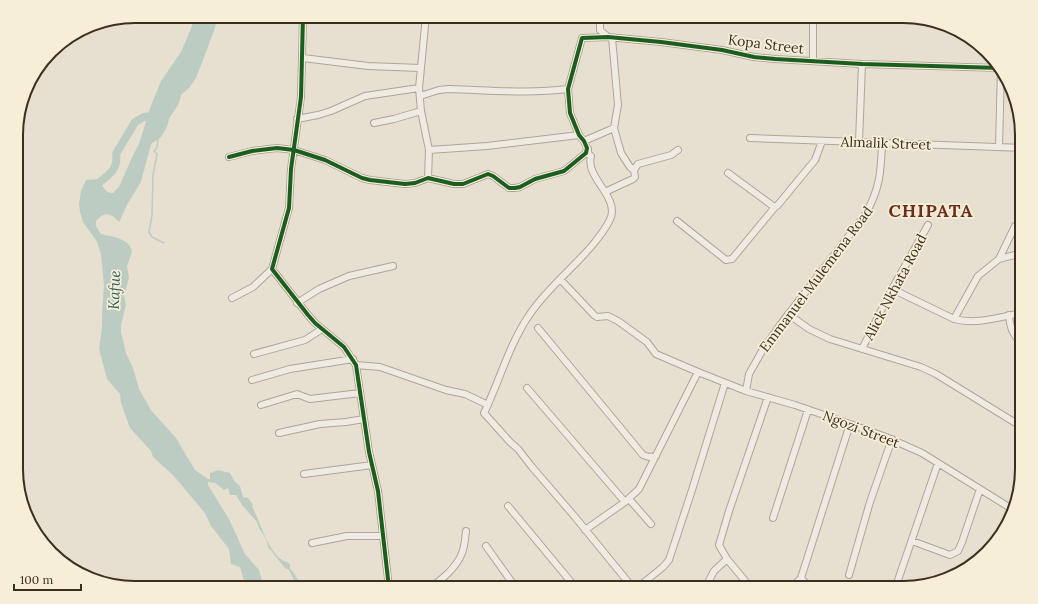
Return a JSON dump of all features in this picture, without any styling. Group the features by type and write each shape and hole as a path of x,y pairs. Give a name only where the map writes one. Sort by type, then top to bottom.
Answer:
{"street":[{"path":"232,298 253,287 272,269 289,208 291,169 301,97 303,23"},
{"path":"425,23 419,88 421,111 429,150 428,178"},
{"path":"600,23 600,30 610,38 618,105 614,128 621,154 630,167 634,170"},
{"path":"812,61 813,23"},
{"name":"Kopa Street","path":"568,89 582,38 610,38 686,45 722,50 754,57 862,64 992,68"},
{"path":"302,58 368,66 420,68"},
{"path":"858,142 862,64"},
{"path":"999,147 1001,81"},
{"path":"297,119 331,111 365,96 419,88"},
{"path":"420,96 439,90 449,89 535,92 568,89 570,113 579,135 584,141 588,154 591,156 589,163 605,192 612,211 609,223 592,246 542,298 530,314 512,347 484,412 518,449 627,581"},
{"path":"374,123 421,111"},
{"path":"584,141 614,128"},
{"path":"429,150 487,146 579,135"},
{"name":"Almalik Street","path":"750,138 1015,148"},
{"path":"677,221 726,260 732,259 815,160 822,141"},
{"name":"Emmanuel Mulemena Road","path":"746,390 749,374 756,361 788,314 865,215 873,202 881,175 882,143"},
{"path":"229,157 265,149 277,148 294,150 325,160 362,178 370,180 405,184 415,183 428,178 454,184 463,184 488,174 509,188 514,188 535,179 564,171 584,156 587,148"},
{"path":"605,192 633,179 635,177 634,170 638,164 671,155 678,150"},
{"path":"728,173 775,206"},
{"name":"Alick Nkhata Road","path":"862,349 892,289 928,225"},
{"path":"999,259 1015,226"},
{"path":"954,319 978,276 999,259 1015,255"},
{"path":"297,303 319,289 349,276 393,266"},
{"path":"272,269 297,303 315,323 344,347 354,362 378,491 388,581"},
{"name":"Ngozi Street","path":"560,279 594,315 597,317 608,316 618,321 647,342 656,354 725,383 850,424 922,453 1008,507"},
{"path":"892,289 954,319 974,322 1015,314"},
{"path":"788,314 809,329 820,334 862,349 921,367 936,374 1015,423"},
{"path":"1010,315 1010,325 1015,338"},
{"path":"538,328 643,455 649,457 656,456"},
{"path":"254,354 305,340 322,329"},
{"path":"252,380 304,366 354,362 387,368 446,390 465,394 488,405"},
{"path":"585,530 627,500 639,489 698,372"},
{"path":"646,581 663,567 670,556 725,383"},
{"path":"527,388 650,524"},
{"path":"261,405 297,394 310,399 360,393"},
{"path":"745,581 727,559 719,545 768,397"},
{"path":"774,518 808,410"},
{"path":"279,433 320,424 364,419"},
{"path":"798,581 801,578 850,424"},
{"path":"849,575 870,502 892,440"},
{"path":"898,581 938,464"},
{"path":"304,474 372,465"},
{"path":"912,541 950,555 958,551 980,489"},
{"path":"508,506 570,581"},
{"path":"440,581 444,578 460,558 466,531"},
{"path":"312,543 347,536 382,536"},
{"path":"486,546 511,581"},
{"path":"709,581 714,571 727,559"},
{"path":"801,578 804,581"}],"water":[{"name":"Kafue","path":"192,23 216,23 196,78 189,88 181,95 179,103 169,119 167,127 161,137 151,144 141,182 128,203 119,222 108,214 102,216 96,221 96,226 101,234 118,238 126,242 132,251 127,266 129,278 124,296 126,305 121,325 121,332 126,353 133,368 139,389 151,410 176,438 195,470 208,479 210,479 210,473 218,470 230,473 235,482 240,486 243,497 248,498 253,505 252,506 269,545 278,557 290,564 290,569 299,581 294,581 289,570 285,568 268,547 266,539 257,522 242,505 236,495 230,495 228,488 224,490 215,483 208,482 208,485 229,519 245,554 259,570 262,581 244,581 240,567 231,564 229,549 211,526 205,513 173,475 153,457 151,451 130,428 121,403 120,394 107,379 99,349 102,327 104,286 101,254 97,242 83,222 79,204 81,191 86,180 98,179 110,193 113,193 119,187 139,144 150,108 161,81 181,52"}],"waterway":[{"path":"95,189 96,185 114,168 116,164 116,154 135,122 144,117 158,115"},
{"path":"158,139 157,148 154,151 157,154 153,175 152,215 149,232 152,237 164,243"}],"cycle path":[{"path":"303,23 301,97 291,169 289,208 272,269 308,315 315,323 344,347 356,365 369,452 378,491 388,581"},
{"path":"229,157 252,151 277,148 294,150 325,160 362,178 370,180 405,184 415,183 428,178 454,184 463,184 488,174 509,188 520,187 535,179 564,171 586,153 587,148 579,135 570,113 568,89 582,38 608,37 661,42 775,59 862,64 992,68"}],"district":[{"name":"CHIPATA","path":"931,210"}]}
